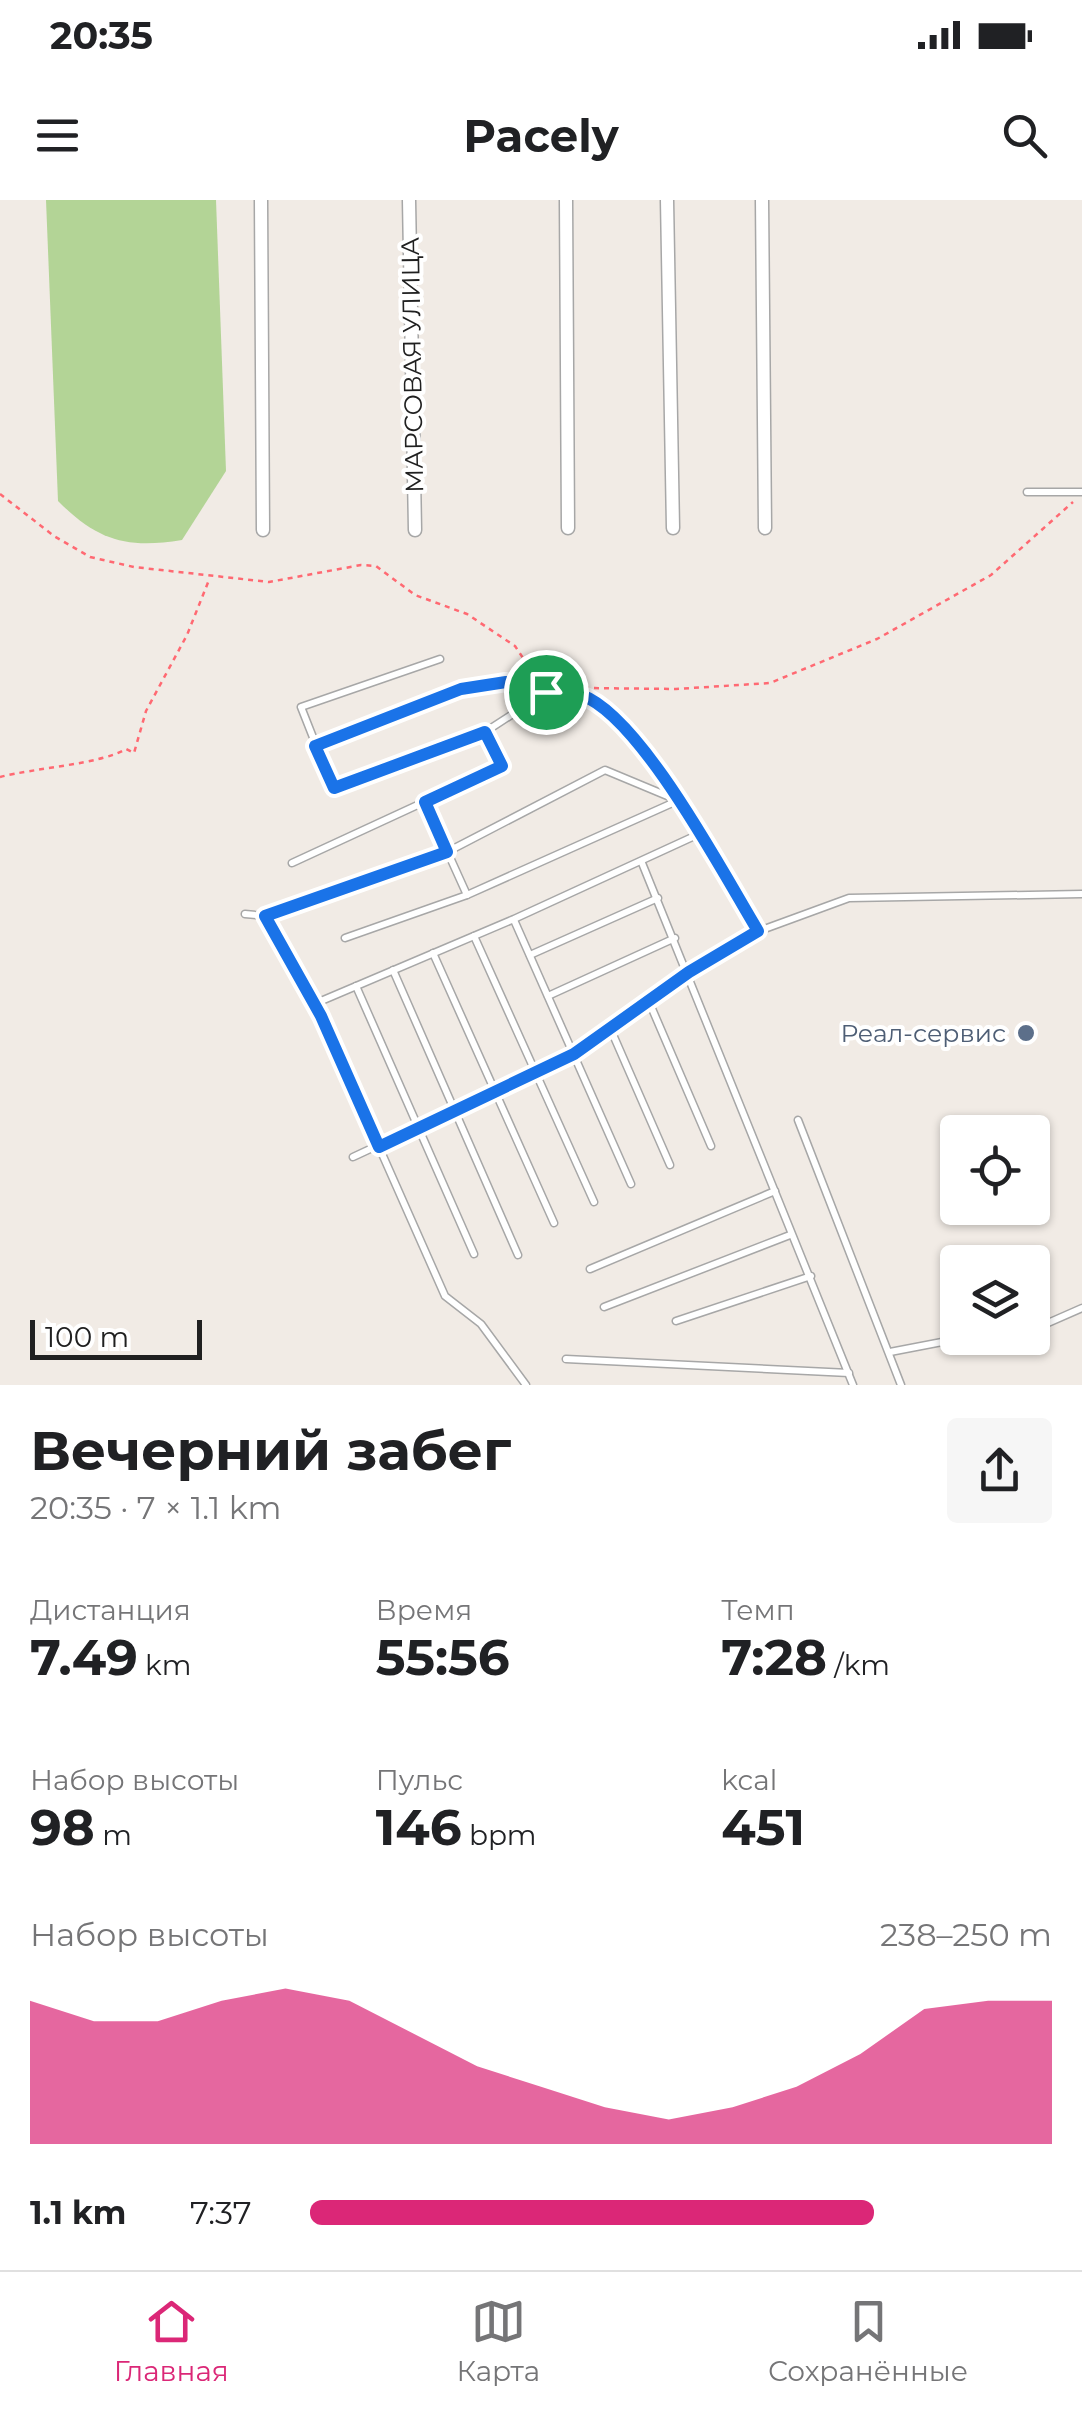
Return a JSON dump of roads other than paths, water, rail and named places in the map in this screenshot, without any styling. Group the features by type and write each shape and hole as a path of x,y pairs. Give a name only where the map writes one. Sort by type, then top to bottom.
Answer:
{"street":[{"path":"261,200 263,530"},
{"name":"МАРСОВАЯ УЛИЦА","path":"409,200 415,530"},
{"path":"566,200 568,528"},
{"path":"667,200 674,528"},
{"path":"762,200 765,528"}],"lane":[{"path":"1027,492 1082,494"},
{"path":"440,659 300,707 334,788 485,732 546,692"},
{"path":"315,746 461,689 506,682 546,692 581,695 618,720 678,801 758,931"},
{"path":"292,864 502,766 485,732"},
{"path":"245,914 265,916 447,852 605,770 678,801"},
{"path":"344,938 467,894 678,801"},
{"path":"425,802 467,894"},
{"path":"314,1004 514,920 698,834"},
{"path":"642,862 853,1385"},
{"path":"353,1157 574,1054 650,1004 689,972 758,931 849,898 1082,894"},
{"path":"530,955 658,898"},
{"path":"265,916 314,1004 445,1296 481,1324 526,1385"},
{"path":"514,920 631,1184"},
{"path":"474,936 594,1202"},
{"path":"548,996 675,938"},
{"path":"433,954 554,1224"},
{"path":"393,970 457,1108 518,1255"},
{"path":"356,986 474,1254"},
{"path":"650,1004 712,1146"},
{"path":"611,1030 670,1165"},
{"path":"798,1120 901,1385"},
{"path":"590,1270 774,1191"},
{"path":"604,1308 790,1235"},
{"path":"676,1321 811,1276"},
{"path":"1050,1322 1082,1308"},
{"path":"890,1352 940,1342"},
{"path":"566,1359 849,1373"}],"place":[{"name":"Реал-сервис","path":"1026,1033"}]}
